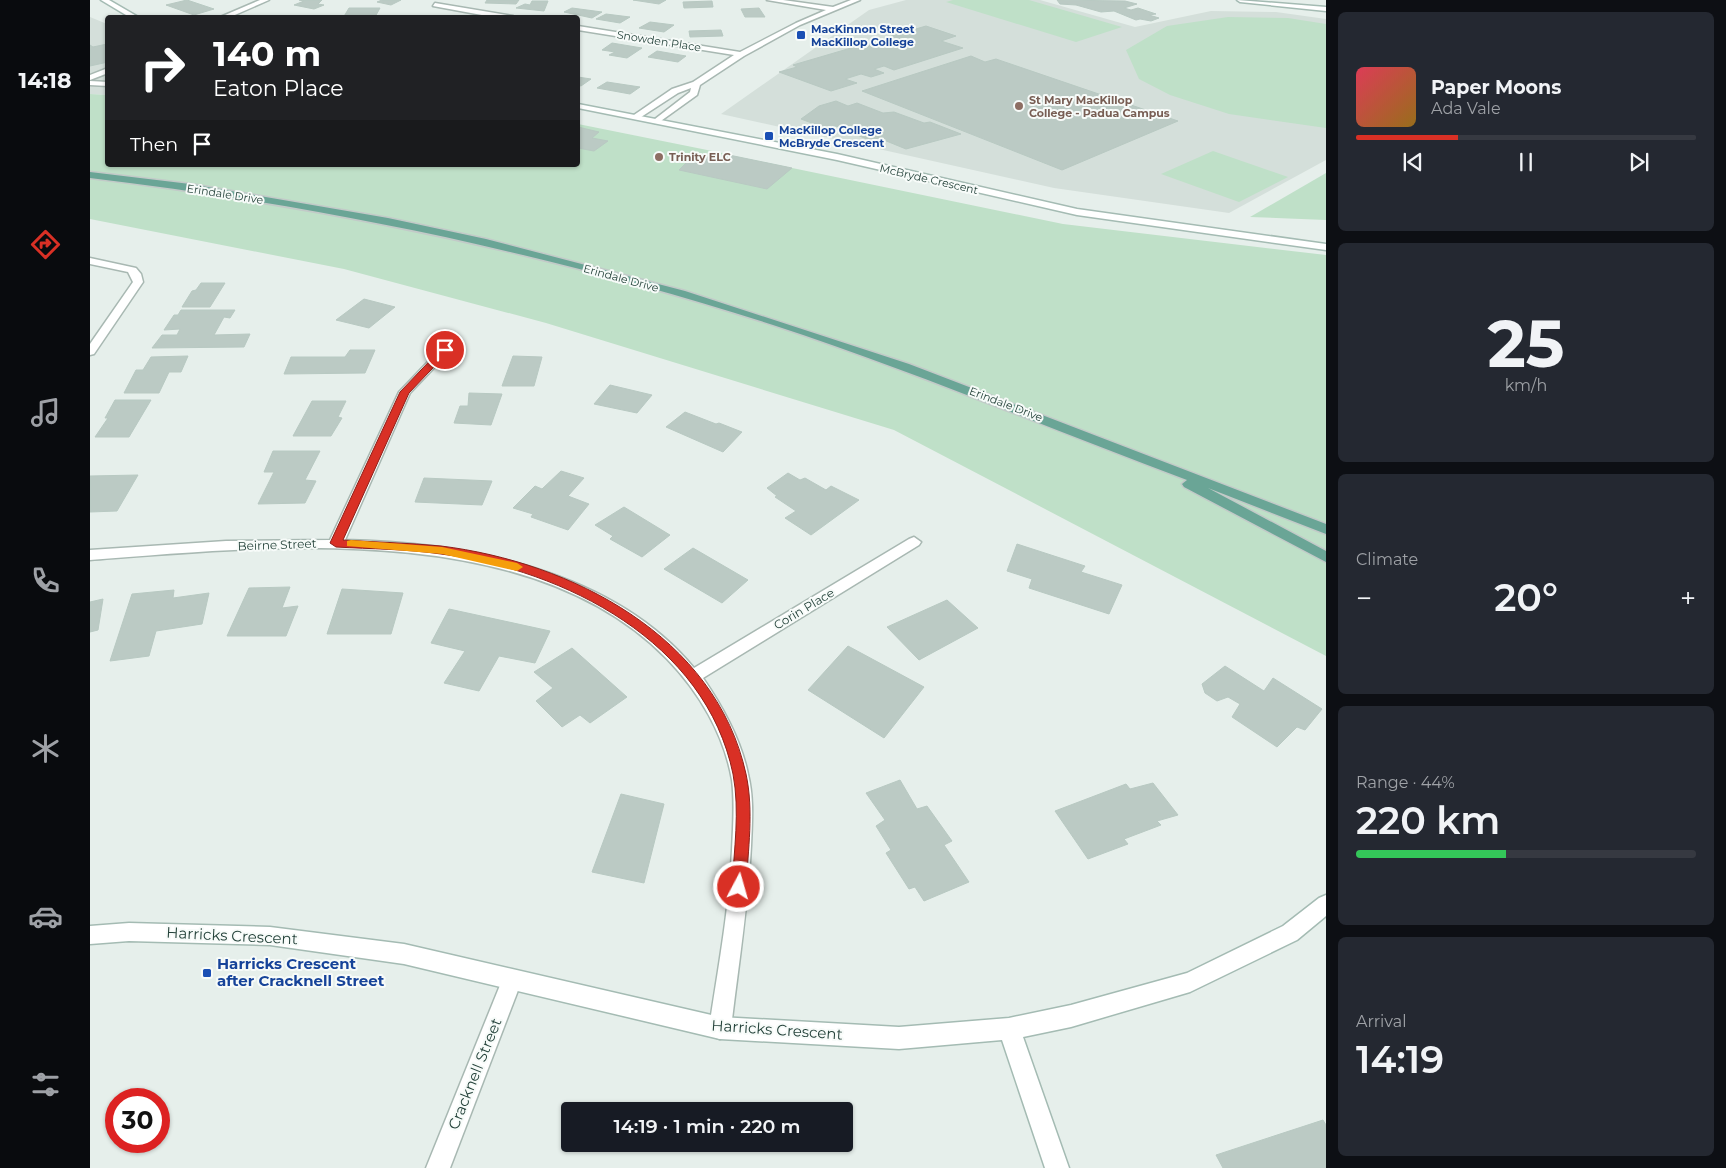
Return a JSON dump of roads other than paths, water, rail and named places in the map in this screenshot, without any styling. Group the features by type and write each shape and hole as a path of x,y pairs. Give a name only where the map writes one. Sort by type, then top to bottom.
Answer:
{"main road":[{"name":"Erindale Drive","path":"90,175 201,190 365,217 512,249 697,299 870,354 1039,416 1132,455 1326,529"},
{"name":"Erindale Drive","path":"1132,455 1326,557"}],"street":[{"path":"104,0 131,15"},
{"path":"228,15 266,0"},
{"path":"770,0 833,9"},
{"path":"636,117 675,91 696,84 741,54 833,9 857,0"},
{"path":"1240,0 1326,9"},
{"path":"435,5 495,15"},
{"name":"Snowden Place","path":"580,28 741,54"},
{"path":"90,78 105,71"},
{"path":"90,83 105,84"},
{"path":"658,121 694,93 696,84"},
{"name":"McBryde Crescent","path":"580,106 838,157 1077,212 1142,223 1326,247"},
{"name":"McBryde Crescent","path":"1283,240 1326,240"},
{"path":"90,261 132,270 136,274 138,282 90,352"},
{"path":"336,543 405,392 445,350"},
{"name":"Corin Place","path":"694,676 914,542"},
{"name":"Beirne Street","path":"90,555 192,547 336,543 442,550 510,565 542,575 602,602 654,635 694,676 722,720 739,773 744,803 741,870 720,1028"},
{"name":"Harricks Crescent","path":"90,935 129,932 270,936 404,954 720,1028 899,1038 1009,1029 1071,1016 1190,982 1290,932 1326,904"},
{"name":"Cracknell Street","path":"438,1168 512,980"},
{"path":"1009,1029 1057,1168"}],"place":[{"name":"MacKinnon Street MacKillop College","path":"801,35"},
{"name":"St Mary MacKillop College - Padua Campus","path":"1019,106"},
{"name":"MacKillop College McBryde Crescent","path":"769,136"},
{"name":"Trinity ELC","path":"659,157"},
{"name":"Harricks Crescent after Cracknell Street","path":"207,973"}]}
